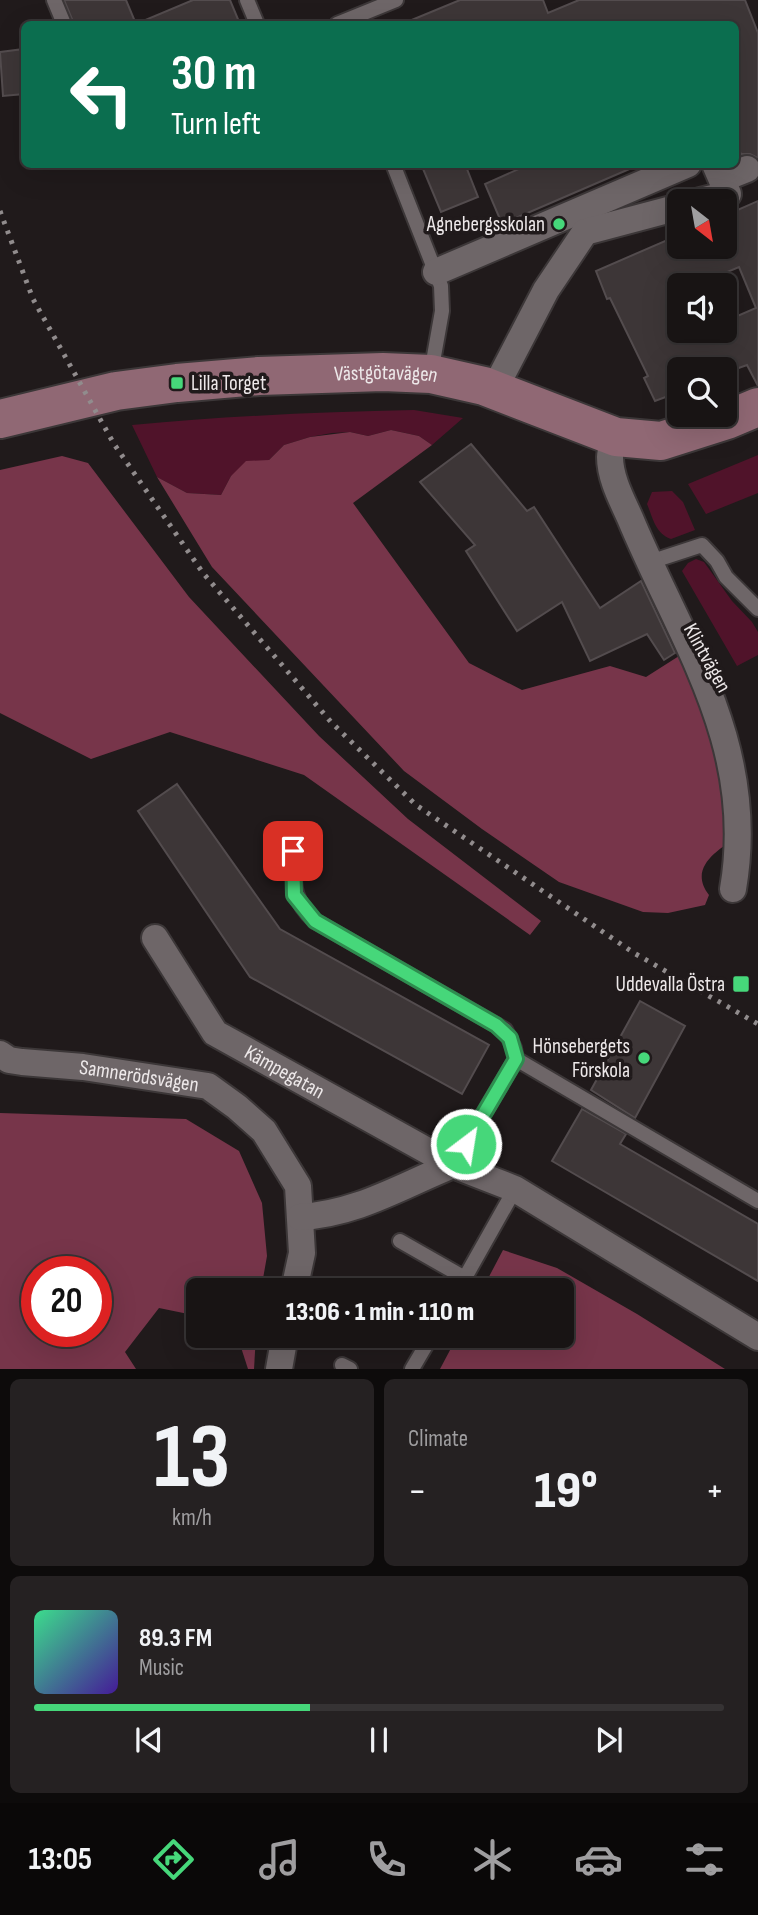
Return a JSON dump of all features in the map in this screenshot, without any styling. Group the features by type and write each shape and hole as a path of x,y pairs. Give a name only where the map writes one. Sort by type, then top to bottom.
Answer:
{"street":[{"path":"436,272 582,222 681,168"},
{"path":"726,189 719,172 747,169"},
{"path":"582,222 667,209"},
{"path":"494,390 558,294 582,222"},
{"name":"Västgötavägen","path":"0,419 116,391 177,383 259,376 383,372 430,374 494,390 616,437 661,441 758,407"},
{"name":"Klintvägen","path":"616,437 610,457 618,489 650,562 724,685 747,751 753,782 753,832 745,865 733,889"},
{"name":"Kämpegatan","path":"155,938 215,1033 453,1165 515,1189 758,1337"},
{"name":"Samnerödsvägen","path":"0,1054 9,1060 83,1067 208,1086 264,1131 298,1186 302,1253 297,1278"},
{"path":"300,1217 317,1216 368,1204 453,1165"},
{"path":"279,1369 283,1348"}],"lane":[{"path":"54,0 63,21"},
{"path":"247,0 256,21"},
{"path":"344,21 396,0"},
{"path":"394,168 441,286 442,311 430,374"},
{"path":"650,562 702,545 717,561 726,577 758,609"},
{"path":"293,851 294,895 315,921 505,1030 516,1059 453,1165"},
{"path":"516,1059 758,1201"},
{"path":"464,1278 515,1189"},
{"path":"400,1241 452,1278"},
{"path":"412,1369 421,1348"}],"shaded area":[{"path":"414,410 463,418 432,445 419,436 391,430 368,436 350,432 332,433 284,445 269,460 231,476 221,495 187,493 157,477 132,425 273,415"},
{"path":"391,430 419,436 432,445 353,503 469,663 522,690 610,666 646,677 690,649 738,837 714,854 703,868 703,885 709,895 705,905 668,913 643,912 559,882 404,771 212,567 157,477 187,493 221,495 231,476 246,461 269,460 284,445 310,437 350,432 368,436"},
{"path":"758,455 758,493 706,514 688,484"},
{"path":"62,456 88,463 189,597 319,736 408,819 541,921 530,935 304,775 170,732 91,759 0,713 0,470"},
{"path":"672,491 683,502 695,530 671,539 658,529 647,504 652,492"},
{"path":"696,559 704,562 758,632 758,655 737,666 682,571 688,563"},
{"path":"0,1113 186,1119 239,1151 262,1203 267,1256 263,1278 186,1278 186,1314 159,1308 125,1352 136,1369 0,1369"},
{"path":"503,1250 557,1268 637,1314 725,1369 440,1369 451,1348 574,1348 574,1278 488,1278"},
{"path":"241,1348 255,1348 254,1369 248,1369"}],"building":[{"path":"64,0 126,0 135,21 73,21"},
{"path":"193,0 230,0 239,21 143,21"},
{"path":"460,0 543,0 548,13 579,0 745,0 758,33 758,158 741,154 739,150 739,21 409,21"},
{"path":"21,49 21,94 3,96 0,52"},
{"path":"423,168 467,168 478,197 441,212"},
{"path":"521,168 632,168 502,224 485,184"},
{"path":"758,201 758,386 747,365 737,369 737,357 667,357 667,396 655,401 644,378 648,376 610,298 607,299 596,271 667,240 667,259 737,259 737,210"},
{"path":"471,444 527,511 534,507 600,608 641,581 675,653 664,660 647,634 590,661 562,602 517,631 466,551 475,545 420,482"},
{"path":"177,784 280,929 489,1045 462,1094 250,977 138,811"},
{"path":"640,1001 685,1026 635,1118 591,1090"},
{"path":"582,1109 626,1134 620,1144 758,1224 758,1281 552,1161"}],"railway":[{"path":"0,211 33,299 114,444 203,573 331,722 416,805 634,953 758,1024"}],"place":[{"name":"Agnebergsskolan","path":"559,224"},
{"name":"Lilla Torget","path":"177,383"},
{"name":"Uddevalla Östra","path":"741,984"},
{"name":"Hönsebergets Förskola","path":"644,1058"}],"route":[{"path":"293,851 294,895 315,921 505,1030 510,1038 516,1059 466,1144"}]}
